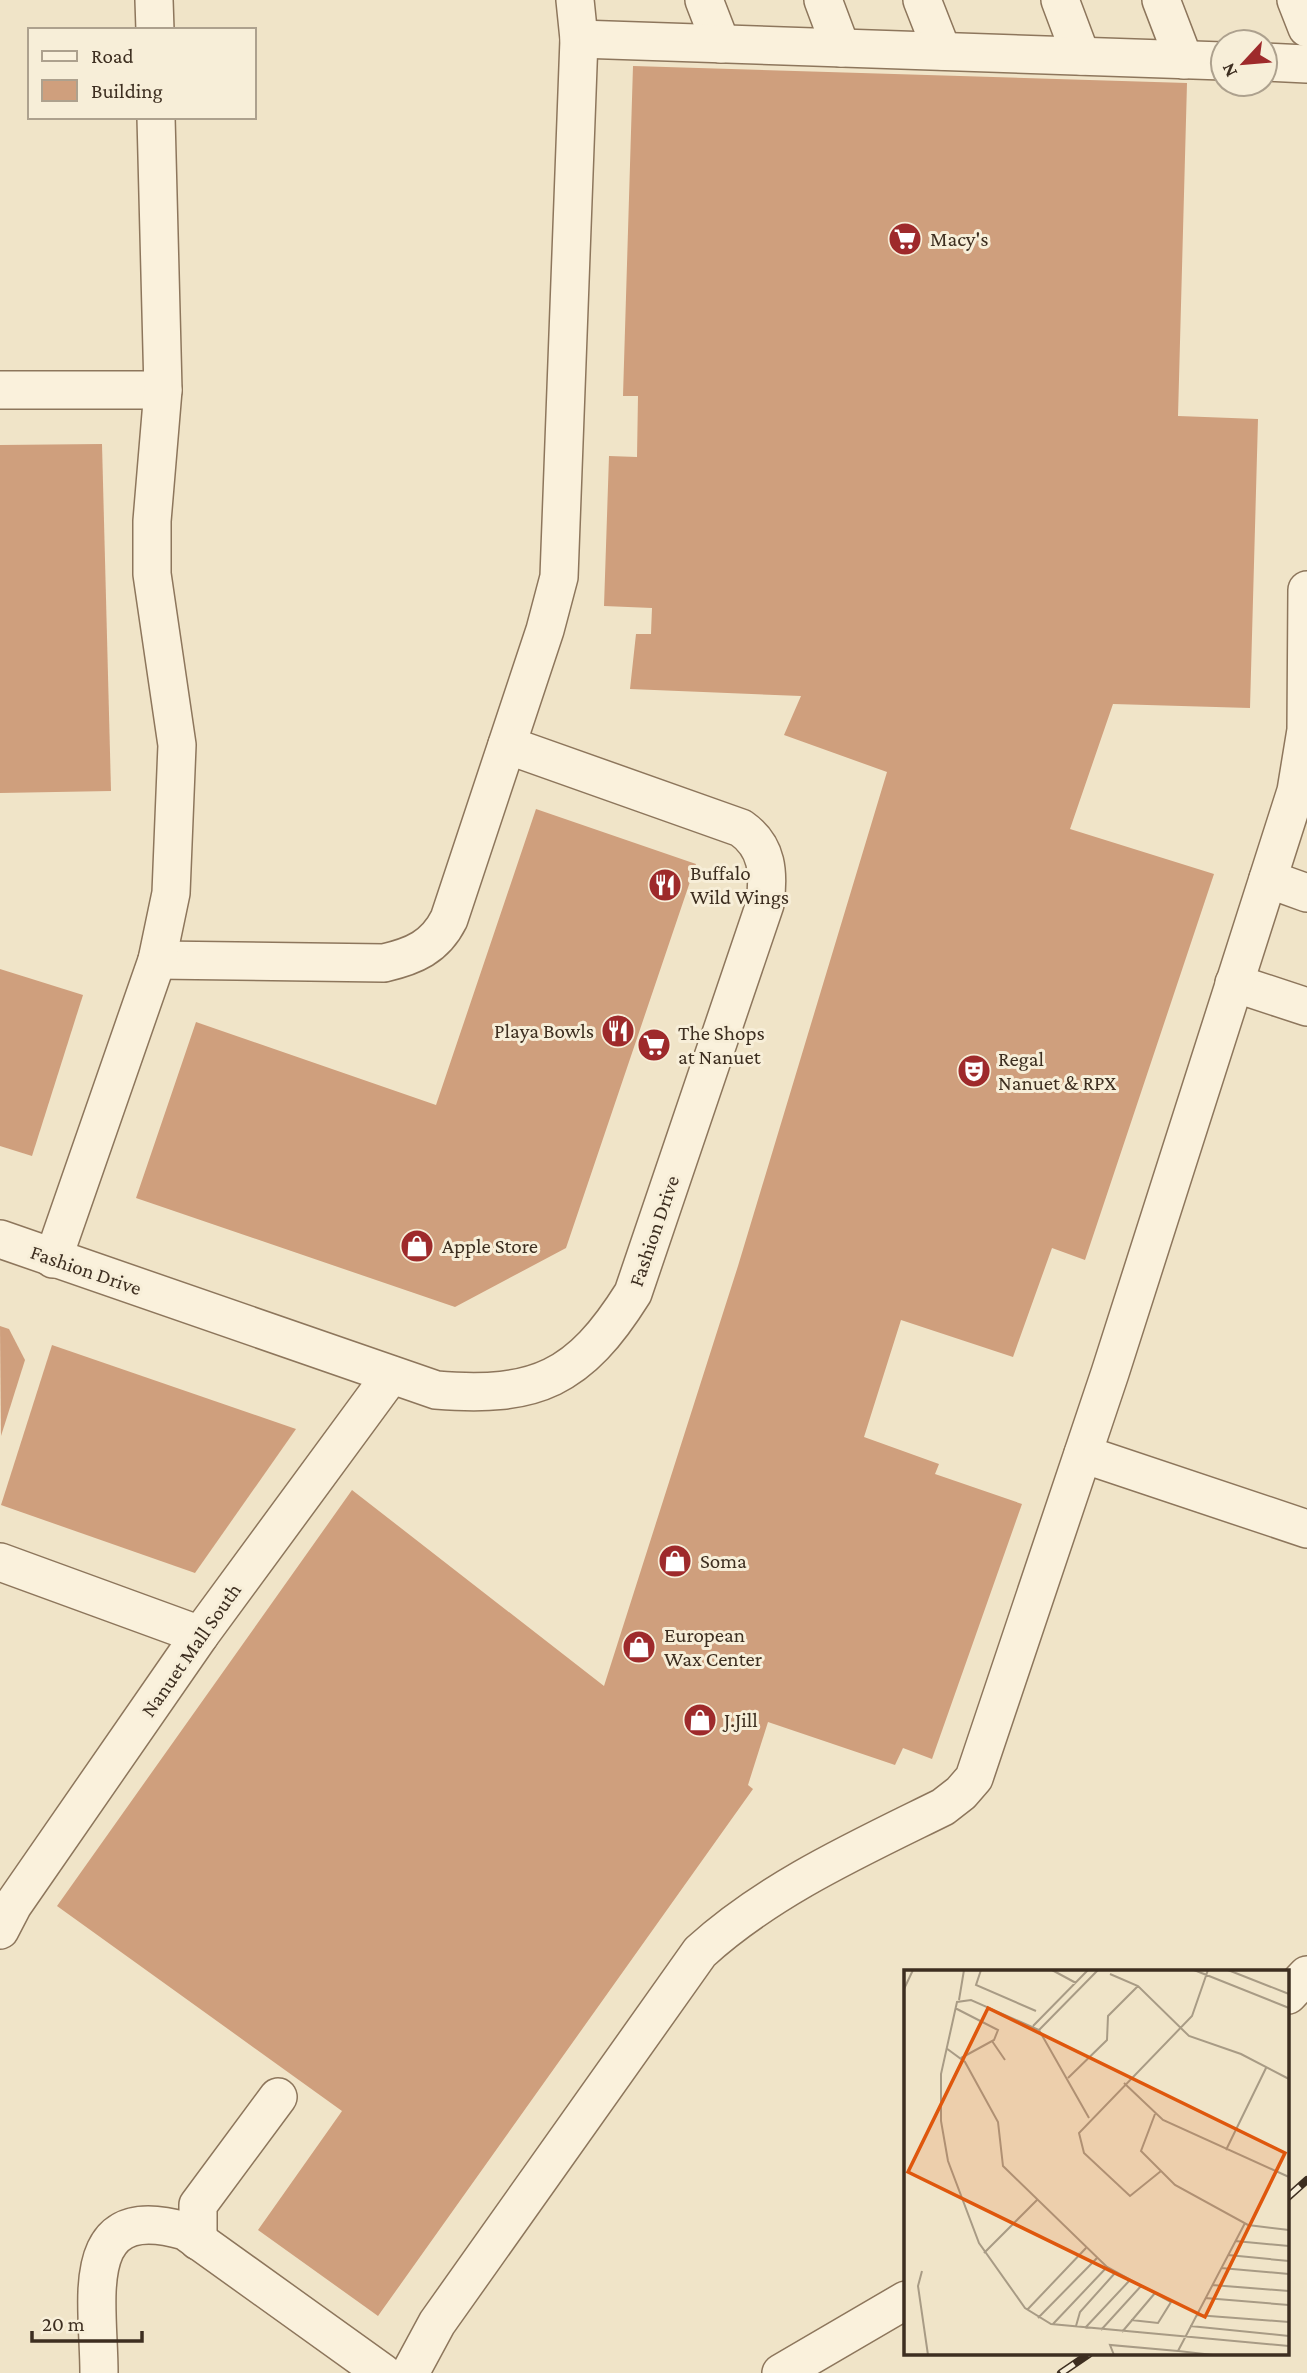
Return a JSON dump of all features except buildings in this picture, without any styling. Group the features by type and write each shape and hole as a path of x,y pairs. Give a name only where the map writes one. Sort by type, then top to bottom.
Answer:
{"lane":[{"path":"154,0 155,28"},
{"path":"157,960 384,963 407,958 427,948 441,935 449,919 553,606 559,577 579,39 575,0"},
{"path":"704,0 721,44"},
{"path":"823,0 841,48"},
{"path":"922,0 942,51"},
{"path":"1059,0 1081,56"},
{"path":"1161,0 1184,60"},
{"path":"1296,0 1307,28"},
{"path":"579,39 1209,61"},
{"path":"1279,63 1307,64"},
{"path":"53,1259 157,960 171,894 177,746 152,574 152,521 163,390 156,119"},
{"path":"0,390 163,390"},
{"path":"410,2373 438,2323 700,1952 723,1930 783,1891 943,1807 974,1778 1083,1454 1268,879 1301,793 1306,718 1307,590"},
{"name":"Fashion Drive","path":"0,1239 436,1390 477,1393 516,1391 561,1371 587,1353 613,1325 633,1293 765,904 767,866 754,837 741,828 507,745"},
{"path":"1268,879 1307,893"},
{"path":"1234,983 1307,1007"},
{"name":"Nanuet Mall South","path":"0,1930 12,1905 200,1635 391,1375"},
{"path":"1083,1454 1307,1529"},
{"path":"0,1562 200,1635"},
{"path":"1290,1993 1307,1975"},
{"path":"198,2241 198,2205 278,2098"},
{"path":"99,2373 99,2262 111,2237 136,2224 160,2224 185,2231 383,2373"},
{"path":"781,2373 904,2301"}],"railway":[{"path":"1290,2195 1307,2180"},
{"path":"1061,2373 1086,2356"}],"place":[{"name":"Macy's","path":"905,239"},
{"name":"Buffalo Wild Wings","path":"665,885"},
{"name":"Playa Bowls","path":"618,1031"},
{"name":"The Shops at Nanuet","path":"654,1045"},
{"name":"Regal Nanuet & RPX","path":"974,1071"},
{"name":"Apple Store","path":"417,1246"},
{"name":"Soma","path":"675,1561"},
{"name":"European Wax Center","path":"639,1647"},
{"name":"J.Jill","path":"700,1720"}]}
